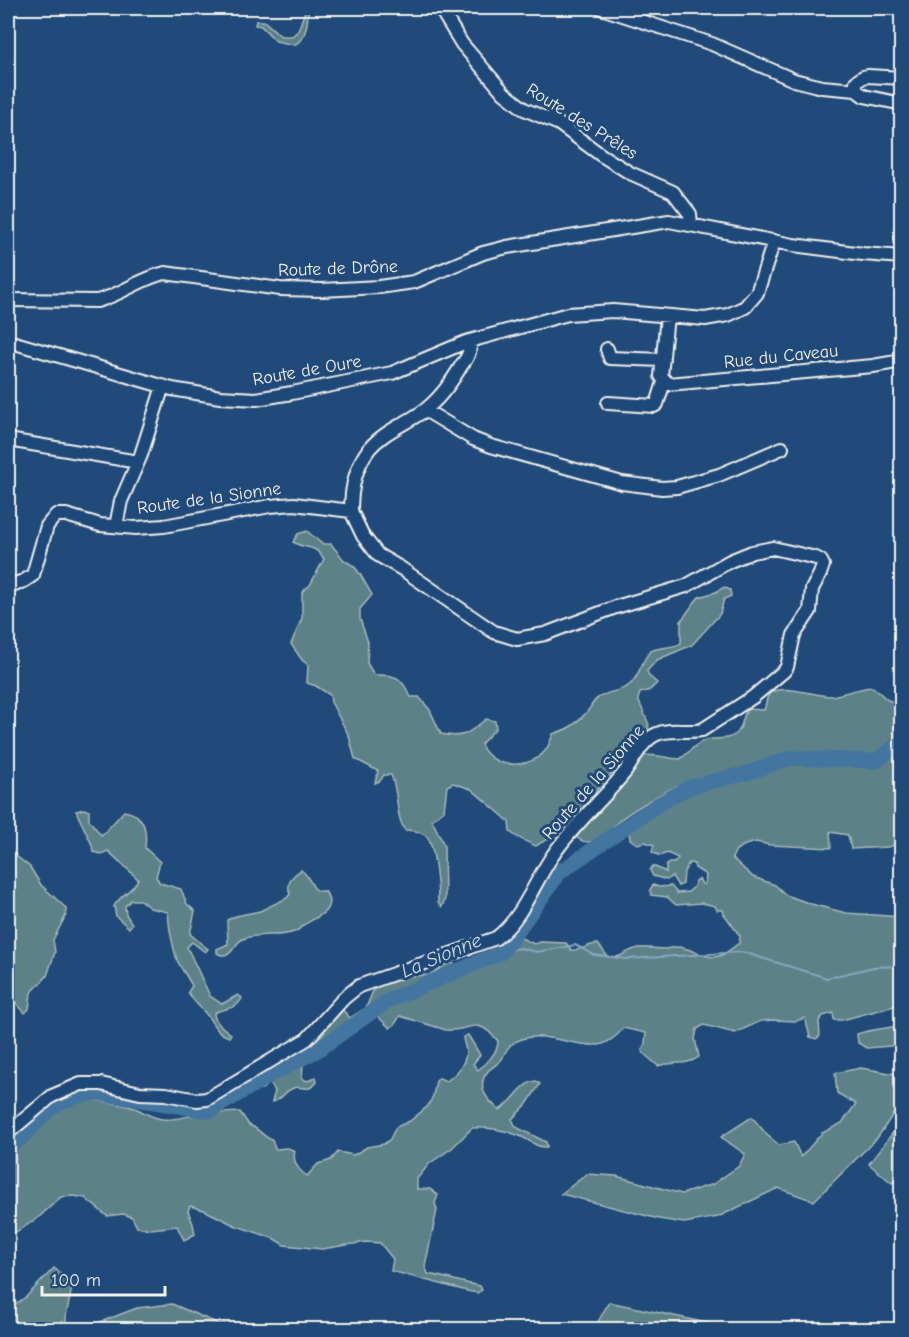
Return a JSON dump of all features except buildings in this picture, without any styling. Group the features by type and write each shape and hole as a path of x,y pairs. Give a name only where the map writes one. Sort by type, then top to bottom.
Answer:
{"street":[{"name":"Route des Prêles","path":"437,8 443,13 462,44 504,93 524,109 559,124 600,155 630,173 674,192 690,214 691,224"},
{"path":"601,8 702,40 794,80 822,87 856,90 864,96 902,104"},
{"path":"856,90 856,82 865,76 902,78"},
{"name":"Route de Drône","path":"8,300 97,301 165,273 280,290 339,290 400,285 427,278 467,259 507,247 669,221 774,241 852,253 902,257"},
{"name":"Route de Oure","path":"8,341 163,386 206,395 256,399 392,373 469,341 551,317 613,310 711,318 728,315 745,307 757,293 774,241"},
{"path":"608,403 654,406 657,404 664,382 661,376 667,316"},
{"path":"351,511 351,495 355,476 370,448 425,410 454,377 470,350 469,341"},
{"path":"607,349 610,358 663,360"},
{"name":"Rue du Caveau","path":"664,382 669,385 720,381 873,366 902,361"},
{"path":"116,526 126,487 138,462 163,386"},
{"path":"425,410 482,443 636,485 662,488 698,482 751,463 782,448"},
{"path":"8,440 138,462"},
{"name":"Route de la Sionne","path":"8,586 24,582 33,574 47,526 56,515 66,515 100,525 136,528 164,526 270,506 294,504 351,511 363,536 378,555 409,573 494,632 517,639 545,634 616,607 686,586 730,561 752,552 780,549 816,558 823,565 812,589 810,611 794,635 787,667 784,671 753,698 702,730 663,732 652,737 606,795 564,839 514,921 496,938 359,986 344,998 307,1039 207,1099 197,1100 166,1094 128,1091 100,1084 81,1084 50,1097 8,1133"}],"green space":[{"path":"306,8 309,8 306,29 299,42 294,45 276,41 261,26 255,25 256,21 264,21 281,36 292,36 298,31"},
{"path":"307,531 322,544 331,544 344,560 354,566 372,595 360,609 360,619 368,642 367,663 374,675 393,676 401,681 411,697 419,697 430,710 441,734 456,736 466,734 486,719 495,721 496,728 481,744 491,758 508,764 534,760 547,748 553,734 575,723 596,699 628,686 651,651 681,643 681,621 699,597 724,587 730,590 731,596 724,599 720,614 692,645 657,660 647,671 657,683 650,690 640,693 638,699 649,725 646,733 636,748 598,789 570,825 561,832 536,846 510,832 509,822 471,789 453,783 447,786 444,810 432,820 444,845 445,899 442,907 438,903 437,879 430,842 425,835 419,832 405,830 400,818 391,775 384,775 380,781 375,783 378,771 355,759 349,736 331,702 330,695 307,683 308,665 291,644 302,618 302,592 310,585 324,559 316,550 293,542 298,534"},
{"path":"872,687 901,707 901,843 888,847 851,849 848,835 830,832 831,848 770,845 756,842 736,850 732,858 753,877 775,885 786,895 811,904 846,913 901,917 901,999 894,1006 842,1020 834,1020 833,1013 823,1016 819,1021 820,1036 816,1039 810,1037 805,1018 796,1021 761,1021 735,1033 704,1025 697,1029 695,1039 699,1057 690,1062 658,1066 642,1052 646,1033 623,1028 619,1034 601,1045 587,1045 543,1037 522,1039 512,1044 502,1059 484,1077 484,1092 499,1110 526,1085 536,1081 540,1084 527,1104 512,1119 516,1127 546,1142 547,1147 502,1131 472,1128 452,1148 429,1164 417,1179 417,1189 430,1189 438,1195 425,1266 428,1274 480,1286 482,1290 477,1293 467,1291 391,1271 393,1259 380,1243 366,1242 322,1249 284,1245 273,1238 234,1225 204,1210 190,1206 188,1211 195,1234 184,1240 177,1226 151,1229 137,1227 132,1217 123,1214 107,1216 85,1198 74,1196 61,1197 38,1218 8,1237 8,1151 55,1114 75,1102 87,1099 110,1102 133,1108 155,1118 166,1119 240,1112 249,1125 272,1140 275,1149 288,1148 295,1151 296,1165 307,1176 318,1164 331,1160 338,1152 354,1155 367,1147 384,1144 390,1139 396,1127 410,1121 428,1106 436,1081 439,1078 446,1081 462,1065 466,1056 463,1037 468,1035 480,1055 473,1064 478,1070 496,1049 498,1041 479,1026 446,1030 400,1016 390,1028 376,1015 311,1061 303,1064 302,1079 308,1081 316,1077 317,1082 310,1088 295,1088 272,1102 275,1091 270,1083 262,1089 255,1089 255,1084 278,1070 287,1057 312,1045 314,1040 324,1033 327,1020 341,1008 350,1018 366,1008 373,991 381,983 404,976 429,975 450,962 460,967 470,968 488,964 505,952 519,937 534,944 540,942 566,943 571,950 598,944 608,957 618,957 634,949 642,948 675,947 714,957 727,952 739,943 740,936 723,910 717,910 715,906 702,903 676,905 667,897 651,895 650,890 653,885 671,886 677,893 688,892 699,879 702,884 705,884 706,875 695,868 694,864 689,863 684,872 683,884 678,886 672,876 667,880 653,876 650,870 653,866 666,872 666,866 674,863 678,858 667,853 660,856 652,852 654,845 645,842 637,844 630,839 629,832 635,825 671,799 688,790 684,784 661,794 633,811 599,839 592,842 584,841 577,838 575,834 642,756 680,759 703,741 732,736 739,731 748,709 764,710 768,696 772,692 788,690 831,696"},
{"path":"84,809 89,811 89,820 101,835 124,811 140,819 145,829 145,848 160,862 156,877 160,883 181,889 187,904 195,911 190,934 208,949 205,952 192,942 187,947 210,996 222,1004 238,995 242,998 237,1005 214,1013 218,1022 231,1034 229,1037 218,1031 188,992 192,986 177,960 168,912 150,908 140,900 131,900 125,906 126,914 132,924 129,928 116,916 114,906 138,879 108,851 101,854 93,852 76,811"},
{"path":"8,835 11,840 11,849 16,856 30,867 41,885 66,908 66,915 53,940 55,952 47,976 31,993 29,1009 25,1013 9,995 8,988"},
{"path":"301,870 317,891 325,891 329,903 325,912 289,934 249,937 240,941 227,955 217,953 217,949 228,944 227,920 260,911 287,898 290,894 290,880"},
{"path":"901,1025 901,1045 867,1048 858,1043 857,1034"},
{"path":"861,1068 901,1075 901,1102 878,1137 814,1201 778,1188 718,1217 684,1223 659,1219 561,1194 587,1174 616,1176 682,1194 713,1184 739,1166 745,1154 721,1137 752,1117 779,1145 794,1142 801,1157 822,1133 842,1123 856,1104 837,1093 835,1073"},
{"path":"901,1122 901,1176 892,1183 869,1164"},
{"path":"54,1268 73,1283 66,1316 66,1329 8,1329 8,1309 26,1297"},
{"path":"609,1302 735,1329 594,1329"},
{"path":"172,1304 219,1324 391,1329 82,1329 137,1308"}],"waterway":[{"name":"La Sionne","path":"8,1146 27,1133 53,1107 69,1098 86,1094 97,1093 210,1111 318,1050 389,1000 502,952 560,872 660,803 690,787 747,773 790,758 876,761 902,741"},
{"path":"502,952 520,948 537,952 575,945 594,955 627,959 742,952 827,978 874,967 902,966"}]}
